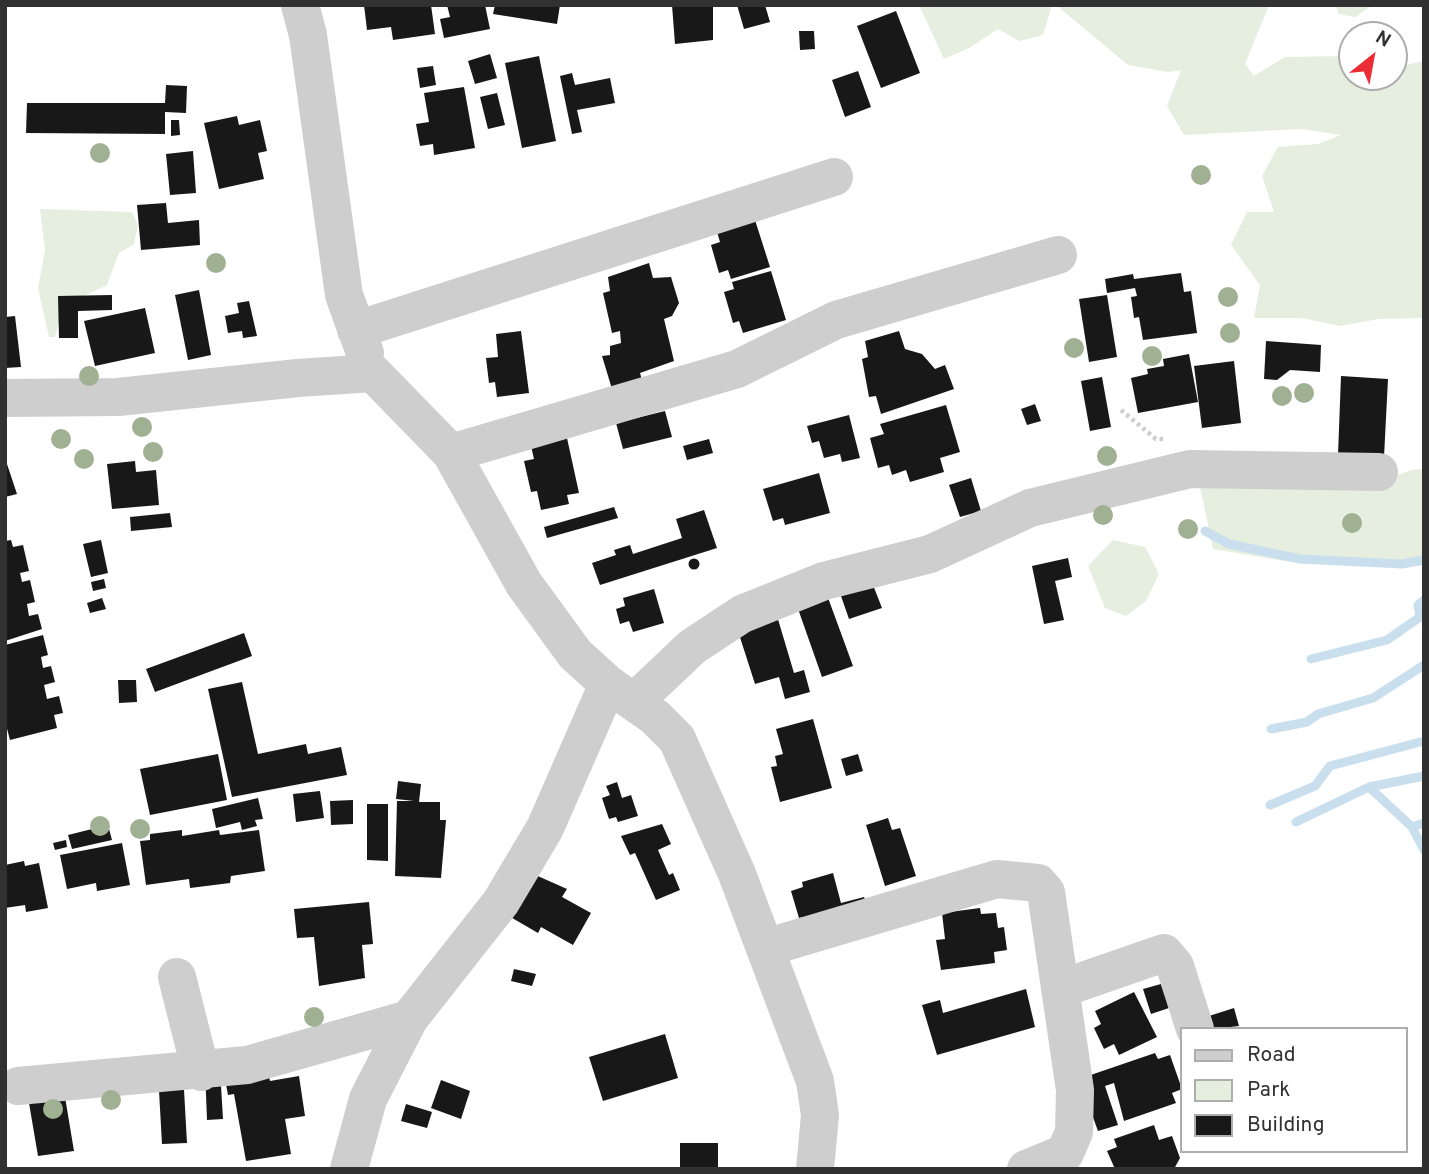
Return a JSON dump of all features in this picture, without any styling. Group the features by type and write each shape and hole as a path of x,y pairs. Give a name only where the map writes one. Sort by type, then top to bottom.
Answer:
{"street":[{"path":"300,5 308,35 344,295 373,373 451,453 524,584 575,654 677,739 737,874 815,1081 820,1115 815,1169"},
{"path":"356,330 834,177"},
{"path":"451,453 737,369 836,320 1058,255"},
{"path":"5,398 118,397 373,373"},
{"path":"349,1169 368,1099 409,1019 501,902 621,693 742,614 824,581 930,554 1030,508 1189,469 1379,472"},
{"path":"765,948 997,879 1029,880 1038,883 1046,892 1075,1090 1073,1141 1065,1153 1026,1169"},
{"path":"1060,989 1164,953 1175,966 1194,1027"},
{"path":"177,977 201,1072"},
{"path":"18,1086 201,1072 247,1065 409,1019"}],"green space":[{"path":"919,5 1052,5 1043,35 1019,41 998,29 969,48 944,59"},
{"path":"1056,5 1269,5 1245,64 1254,76 1285,57 1338,56 1338,91 1408,91 1408,64 1424,61 1424,318 1378,319 1340,326 1302,318 1254,318 1260,285 1231,245 1247,212 1274,212 1262,176 1278,147 1318,144 1341,135 1301,129 1184,135 1167,106 1181,70 1168,72 1128,65"},
{"path":"1335,5 1373,5 1355,17 1339,14"},
{"path":"40,209 132,212 138,225 134,244 119,253 107,285 64,305 55,337 49,337 38,288 45,250"},
{"path":"1424,469 1424,560 1402,564 1297,563 1213,549 1198,477 1382,481 1411,470"},
{"path":"1113,540 1145,547 1159,574 1146,601 1126,616 1105,608 1088,566"}],"building":[{"path":"364,5 431,5 435,34 393,40 391,27 367,30"},
{"path":"447,5 485,5 490,29 444,38 440,19 450,17"},
{"path":"495,5 560,5 557,24 493,14"},
{"path":"672,5 713,5 713,40 675,44"},
{"path":"737,5 765,5 770,22 744,29"},
{"path":"896,11 920,73 881,88 857,26"},
{"path":"799,31 814,31 815,49 800,50"},
{"path":"490,54 497,78 475,84 468,61"},
{"path":"539,56 556,141 522,148 505,63"},
{"path":"433,66 436,85 420,88 417,68"},
{"path":"858,71 871,107 845,117 832,80"},
{"path":"572,73 575,85 610,78 615,103 577,110 582,132 572,134 560,76"},
{"path":"166,85 187,86 186,113 165,112 165,134 26,133 27,103 165,103"},
{"path":"464,87 475,148 434,155 433,144 420,146 416,124 429,122 424,93"},
{"path":"497,93 505,125 488,129 480,97"},
{"path":"237,116 239,125 260,120 267,151 258,153 264,179 219,189 204,123"},
{"path":"171,120 179,120 180,135 171,136"},
{"path":"193,151 196,193 170,195 166,154"},
{"path":"166,203 168,223 199,220 200,245 141,250 137,205"},
{"path":"755,220 770,267 731,279 728,270 719,273 711,245 720,242 717,232"},
{"path":"649,263 653,278 671,277 679,303 672,316 664,319 674,361 640,373 642,380 612,389 602,356 610,355 610,346 621,343 620,331 612,333 603,293 610,291 608,277"},
{"path":"771,271 786,320 743,333 739,321 733,323 724,292 734,289 732,282"},
{"path":"1181,273 1184,292 1191,291 1197,333 1143,340 1139,317 1134,318 1131,297 1137,296 1135,288 1107,293 1105,279 1133,274 1134,279"},
{"path":"199,290 211,355 188,360 175,295"},
{"path":"112,295 112,310 78,311 78,338 59,338 58,296"},
{"path":"1107,295 1117,357 1089,362 1079,299"},
{"path":"249,301 257,336 243,338 242,331 228,333 225,316 239,313 237,303"},
{"path":"145,308 155,353 95,366 84,321"},
{"path":"15,316 21,367 5,368 5,317"},
{"path":"521,331 529,393 497,397 495,382 489,383 486,358 498,357 496,334"},
{"path":"899,331 905,349 922,354 935,369 945,365 954,389 881,414 876,396 869,397 862,359 868,357 865,341"},
{"path":"1266,341 1321,345 1320,372 1290,370 1277,380 1264,379"},
{"path":"1189,354 1198,402 1138,413 1131,378 1148,374 1147,369 1164,366 1163,359"},
{"path":"1234,361 1241,423 1202,428 1194,366"},
{"path":"1341,376 1388,379 1384,457 1338,455"},
{"path":"1102,377 1111,427 1090,431 1081,381"},
{"path":"1035,404 1041,421 1027,425 1021,409"},
{"path":"946,405 960,452 940,458 944,472 910,482 906,470 892,475 889,465 878,468 870,438 884,434 880,424"},
{"path":"665,411 672,437 623,449 616,423"},
{"path":"849,415 860,458 842,462 840,454 824,458 819,441 812,443 807,426"},
{"path":"567,438 579,493 567,495 569,504 541,510 537,491 531,492 524,461 534,459 531,446"},
{"path":"709,439 713,453 687,460 683,446"},
{"path":"5,458 17,494 5,497"},
{"path":"135,461 136,472 156,470 159,505 112,509 107,464"},
{"path":"819,473 830,513 785,525 783,518 773,521 763,489"},
{"path":"971,478 981,511 960,517 949,485"},
{"path":"614,507 618,518 547,538 544,527"},
{"path":"704,510 717,548 600,585 592,563 616,555 614,550 630,545 633,554 682,538 676,519"},
{"path":"170,513 172,527 131,531 130,517"},
{"path":"11,540 13,547 23,545 29,571 20,573 22,582 30,580 35,602 27,604 29,616 38,614 42,629 5,641 5,541"},
{"path":"101,540 108,573 91,577 83,544"},
{"path":"694,558 700,564 694,570 688,564"},
{"path":"1068,558 1072,577 1055,581 1064,620 1044,624 1032,566"},
{"path":"104,579 106,588 93,591 91,582"},
{"path":"873,585 882,608 849,619 841,596"},
{"path":"654,589 664,623 633,632 629,621 620,624 616,609 625,606 623,598"},
{"path":"827,595 853,666 822,677 797,606"},
{"path":"102,598 106,609 90,613 87,603"},
{"path":"777,616 794,673 804,670 810,692 785,699 779,677 755,684 737,628"},
{"path":"244,633 252,656 155,692 146,669"},
{"path":"43,635 48,655 41,657 43,668 51,666 55,682 44,685 47,699 59,696 63,713 54,715 57,728 10,740 5,721 5,645"},
{"path":"118,680 136,680 137,702 119,703"},
{"path":"242,682 258,754 306,744 308,754 341,747 347,775 232,797 208,689"},
{"path":"813,719 832,788 780,802 771,767 777,766 775,756 783,754 776,729"},
{"path":"218,754 227,800 150,815 140,769"},
{"path":"858,754 863,771 846,776 841,759"},
{"path":"398,781 421,784 419,802 440,802 440,820 446,820 441,878 395,876 397,801 414,801 396,799"},
{"path":"617,782 622,798 631,795 638,816 618,822 616,817 609,819 602,798 610,795 606,786"},
{"path":"320,791 324,818 296,822 293,794"},
{"path":"258,798 263,819 255,820 257,826 242,830 240,822 216,828 212,809"},
{"path":"353,800 353,824 331,825 330,801"},
{"path":"367,804 388,804 388,861 367,860"},
{"path":"888,818 892,830 900,828 916,876 885,886 866,825"},
{"path":"662,824 671,844 658,850 669,875 673,873 680,890 656,900 635,853 630,855 621,836"},
{"path":"108,825 112,840 72,849 68,835"},
{"path":"182,830 182,836 219,830 220,835 259,830 265,871 231,876 230,883 190,888 189,879 146,885 140,841 150,840 150,834"},
{"path":"66,840 67,847 55,850 53,843"},
{"path":"122,843 130,885 97,891 96,883 67,889 60,855"},
{"path":"24,861 25,866 39,863 48,908 26,912 25,905 5,908 5,865"},
{"path":"531,873 567,889 562,897 591,913 573,945 541,927 538,933 507,915"},
{"path":"833,873 841,903 864,897 867,904 799,918 791,891 803,887 802,882"},
{"path":"369,902 373,944 362,945 365,978 319,986 314,937 297,938 294,909"},
{"path":"980,908 981,914 996,913 998,928 1004,927 1007,950 994,952 995,963 941,970 936,940 945,939 942,913"},
{"path":"514,969 536,974 532,986 511,981"},
{"path":"1161,984 1169,1008 1151,1014 1143,989"},
{"path":"1026,989 1035,1027 937,1055 922,1005 940,1000 943,1013"},
{"path":"1134,992 1157,1037 1119,1055 1114,1044 1104,1049 1094,1028 1101,1024 1095,1011"},
{"path":"1234,1008 1239,1026 1212,1027 1209,1016"},
{"path":"665,1034 678,1078 603,1101 589,1057"},
{"path":"1155,1053 1158,1059 1170,1055 1180,1090 1172,1093 1176,1103 1124,1121 1114,1083 1105,1086 1118,1125 1098,1131 1079,1079"},
{"path":"267,1067 270,1081 299,1076 305,1116 285,1119 291,1154 246,1161 234,1094 228,1095 224,1074"},
{"path":"205,1069 220,1069 223,1119 207,1120"},
{"path":"183,1072 187,1143 162,1144 158,1073"},
{"path":"441,1080 470,1091 461,1119 431,1108"},
{"path":"65,1097 74,1151 38,1156 29,1103"},
{"path":"406,1104 432,1112 427,1128 401,1121"},
{"path":"1154,1125 1159,1140 1172,1136 1180,1158 1174,1169 1115,1169 1107,1151 1117,1147 1114,1139"},
{"path":"680,1143 718,1143 718,1169 680,1169"}],"waterway":[{"path":"1205,531 1229,544 1300,559 1402,564 1424,560"},
{"path":"1311,659 1387,640 1420,617 1418,605 1424,600"},
{"path":"1271,729 1307,722 1318,714 1373,698 1424,665"},
{"path":"1270,805 1315,786 1330,766 1424,741"},
{"path":"1296,822 1369,787 1424,776"},
{"path":"1369,787 1412,827 1424,850"},
{"path":"1412,827 1424,823"}]}
